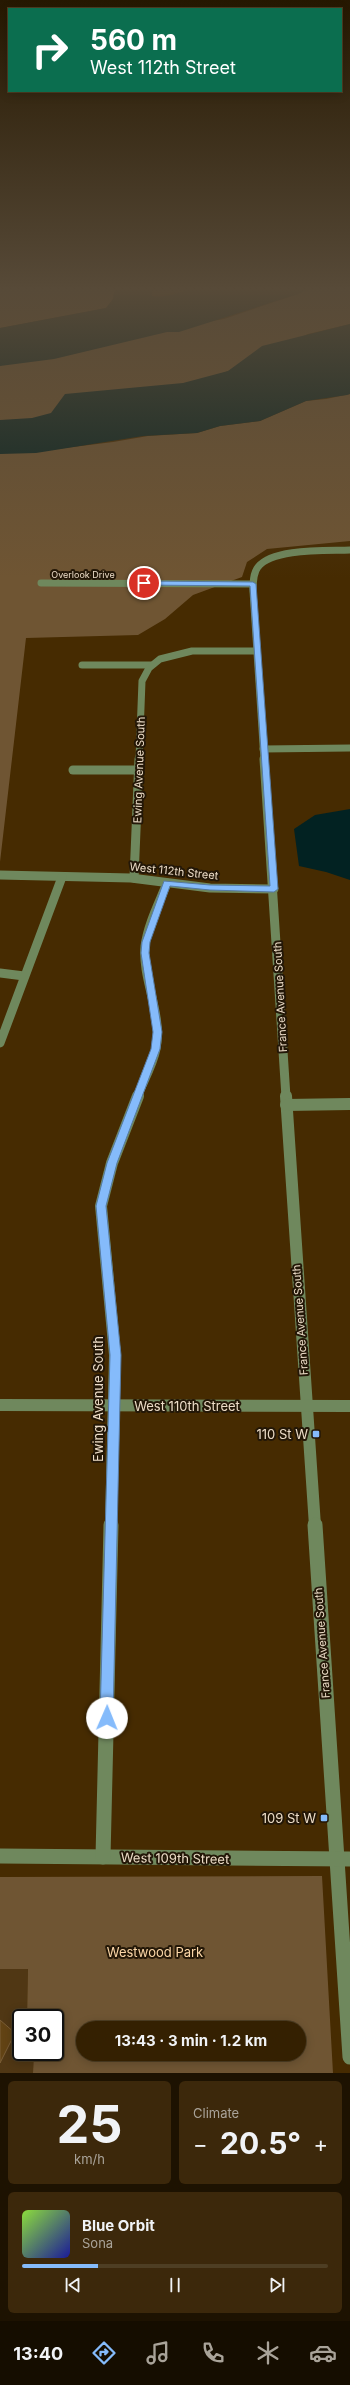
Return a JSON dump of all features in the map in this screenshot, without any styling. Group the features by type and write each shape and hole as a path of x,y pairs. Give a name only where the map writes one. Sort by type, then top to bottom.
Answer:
{"street":[{"path":"253,584 258,566 266,560 299,553 350,550"},
{"name":"Overlook Drive","path":"41,583 253,584"},
{"name":"France Avenue South","path":"253,584 263,749 274,889 286,1105 306,1407 343,1860 350,2057"},
{"path":"82,665 151,665 170,655 183,652 257,651"},
{"name":"Ewing Avenue South","path":"134,878 142,681 145,673 151,665"},
{"path":"263,749 350,748"},
{"path":"73,770 138,770"},
{"name":"West 112th Street","path":"0,875 134,878 210,888 274,889"},
{"path":"0,1043 62,877"},
{"name":"Ewing Avenue South","path":"103,1857 115,1406 115,1355 101,1206 112,1163 156,1049 158,1032 145,953 149,932 167,883"},
{"path":"0,972 24,976"},
{"path":"286,1105 350,1104"},
{"name":"West 110th Street","path":"0,1405 350,1406"},
{"name":"West 109th Street","path":"0,1856 343,1860"}],"shaded area":[{"path":"0,1969 28,1969 27,2009 12,2009 12,2061 34,2061 33,2073 0,2073"}],"green space":[{"path":"0,385 194,385 25,453 148,436 197,433 220,426 260,421 306,401 350,394 350,541 267,549 247,562 242,577 193,595 165,619 138,635 26,638 0,862"},
{"name":"Westwood Park","path":"322,1876 333,2073 33,2073 34,2061 64,2061 64,2009 27,2009 28,1969 0,1969 0,1877"}],"water":[{"path":"164,385 350,385 350,394 306,401 260,421 220,426 197,433 143,436 36,453 0,454 0,420 32,418 51,413 65,394"},
{"path":"350,809 350,880 326,872 299,866 294,829 315,815"}],"building":[{"path":"0,2020 12,2030 12,2039 0,2063"}],"place":[{"name":"110 St W","path":"316,1434"},
{"name":"109 St W","path":"324,1818"}],"route":[{"path":"107,1718 115,1355 101,1206 105,1184 112,1163 151,1066 156,1049 158,1032 146,964 146,942 167,883 210,888 274,889 263,749 253,584 144,583"}]}
